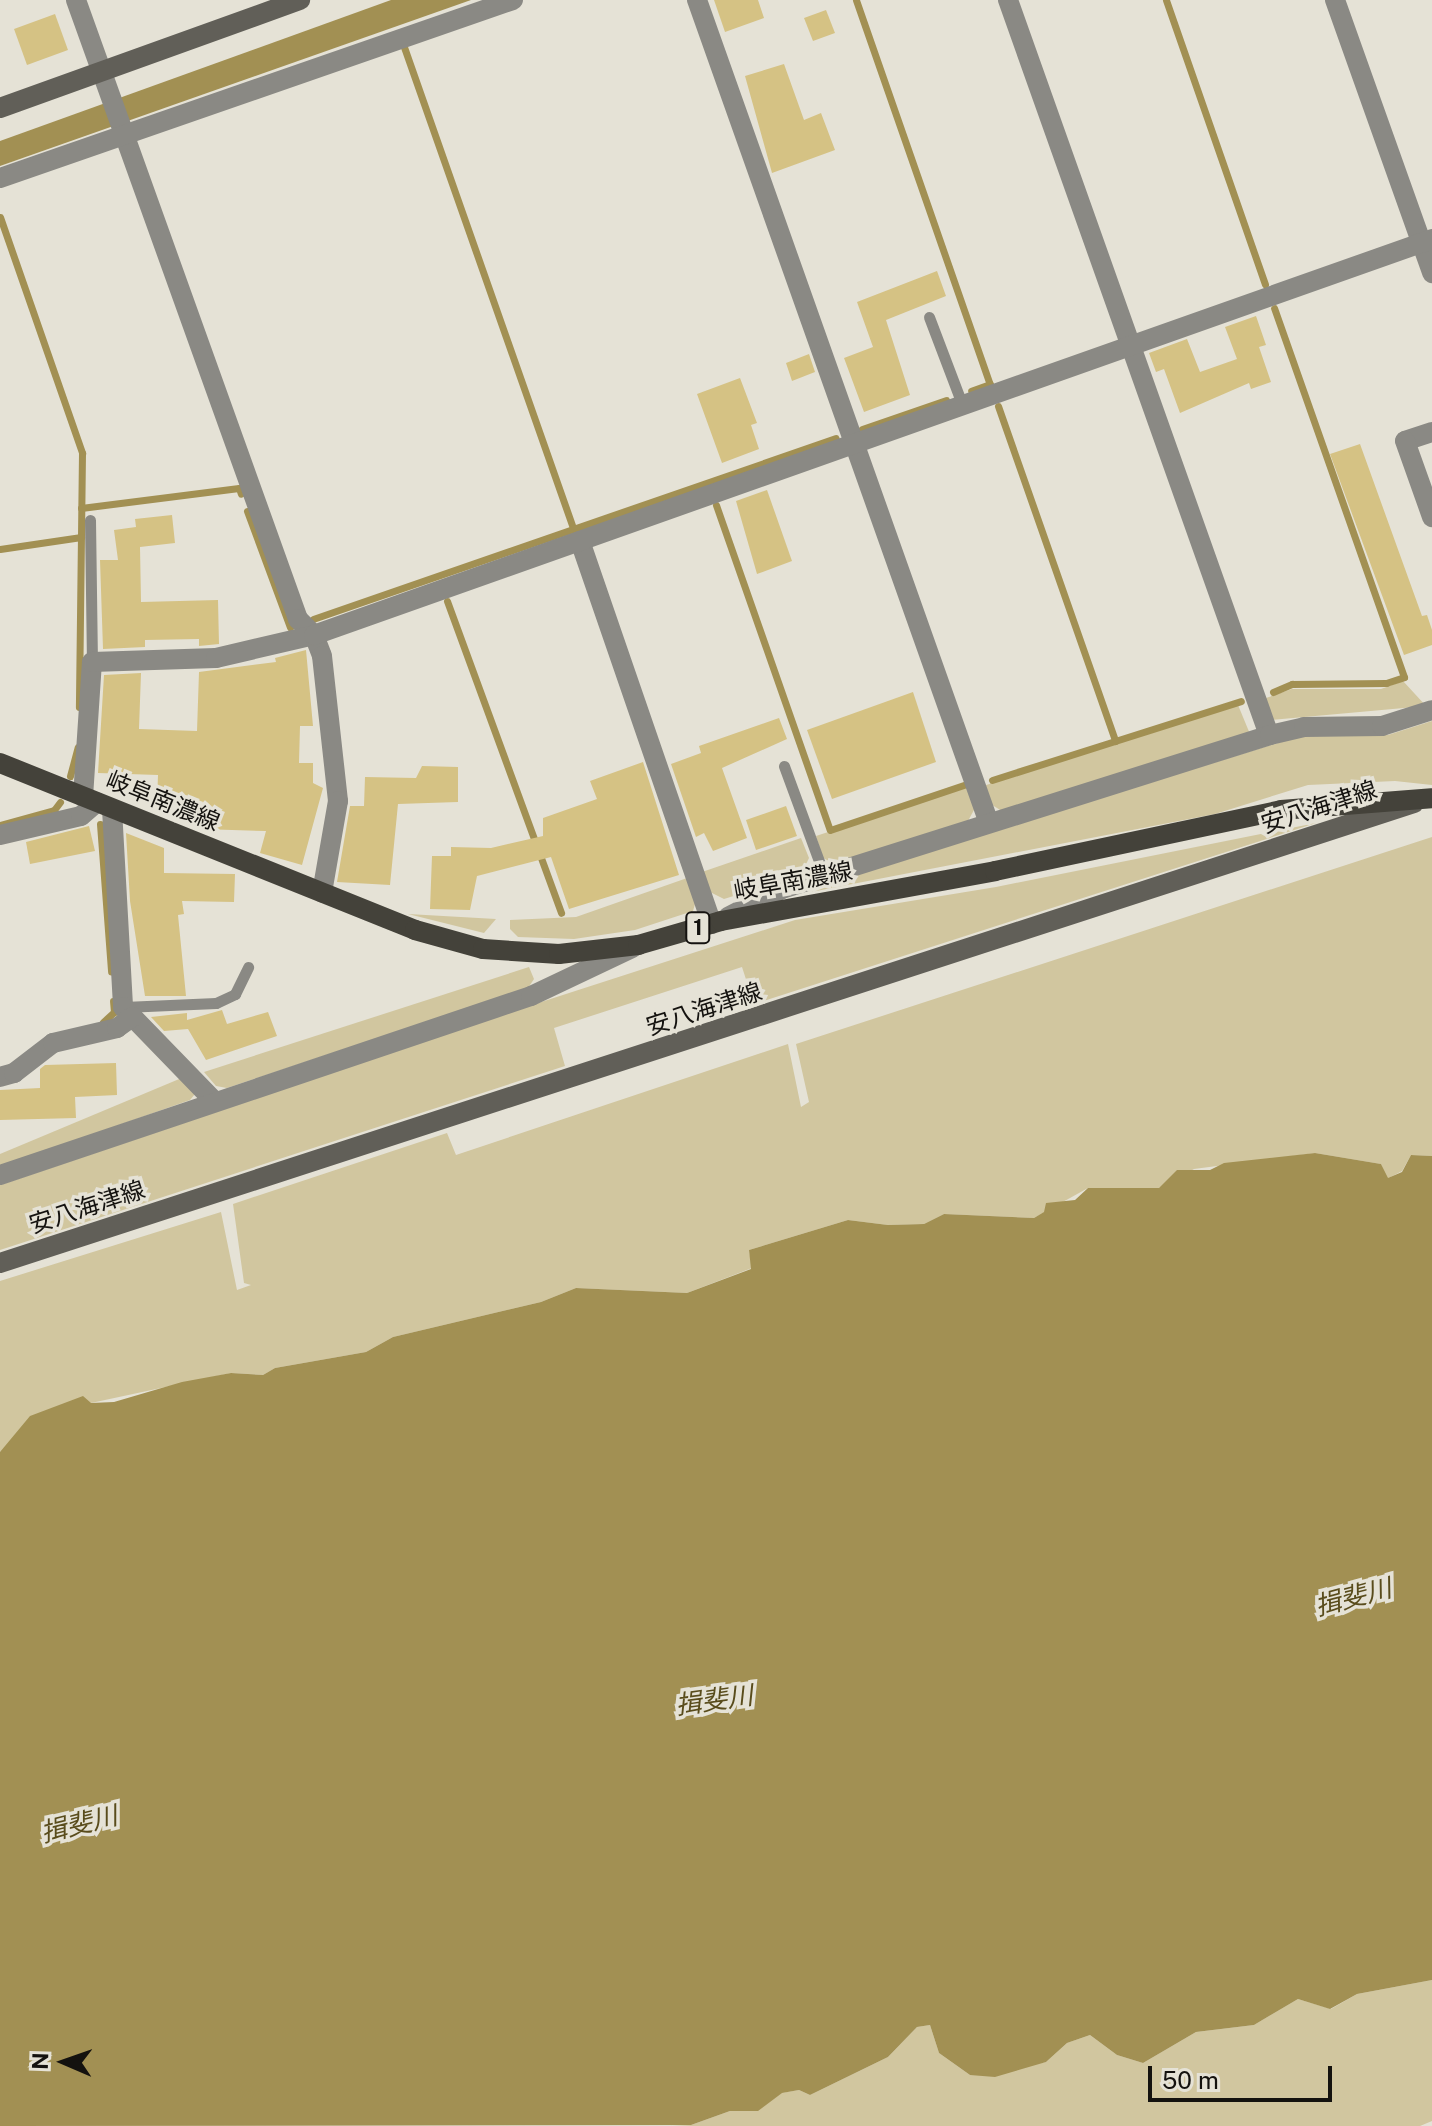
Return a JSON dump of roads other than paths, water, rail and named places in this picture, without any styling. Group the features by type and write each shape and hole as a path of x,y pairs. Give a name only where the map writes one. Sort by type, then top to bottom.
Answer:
{"main road":[{"path":"0,108 104,81 300,0"},
{"name":"岐阜南濃線","path":"0,763 415,930 483,949 559,954 638,945 716,922 995,871 1281,810 1427,799"},
{"name":"安八海津線","path":"0,1263 1427,799"}],"street":[{"path":"76,0 298,619 314,635 322,656 338,801 322,893"},
{"path":"0,178 513,0"},
{"path":"697,0 989,823"},
{"path":"1008,0 1269,735"},
{"path":"1335,0 1427,241 1432,273"},
{"path":"215,1102 128,1012 98,803 92,662 216,658 314,635 1427,241"},
{"path":"1432,432 1405,441 1432,517"},
{"path":"580,541 716,922 782,889 1269,735 1304,727 1382,726 1432,710"},
{"path":"0,835 81,816 98,803"},
{"path":"0,1175 531,996 638,945"},
{"path":"0,1077 14,1073 53,1043 117,1028 128,1012"}],"lane":[{"path":"929,317 962,404"},
{"path":"90,520 92,662"},
{"path":"784,766 824,875"},
{"path":"128,1012 216,1003 235,994 248,967"}],"water":[{"path":"391,0 471,0 0,166 0,141"},
{"name":"揖斐川","path":"1315,1153 1381,1164 1388,1178 1402,1172 1411,1155 1432,1156 1432,1980 1357,1994 1330,2009 1298,1999 1254,2025 1196,2032 1143,2063 1117,2055 1090,2035 1067,2043 1046,2062 995,2077 970,2075 939,2053 930,2025 917,2027 888,2057 810,2095 799,2090 782,2093 758,2111 730,2111 691,2125 0,2126 0,1452 30,1416 83,1396 91,1403 114,1402 182,1382 231,1373 263,1375 275,1368 366,1352 393,1337 541,1302 576,1288 687,1293 751,1269 749,1250 848,1220 888,1225 924,1224 944,1214 1034,1218 1044,1212 1046,1203 1075,1200 1088,1188 1159,1188 1177,1170 1210,1170 1224,1163"}],"waterway":[{"path":"856,0 990,384 971,391"},
{"path":"1166,0 1265,284"},
{"path":"404,47 573,528"},
{"path":"0,217 82,453 79,707"},
{"path":"1273,692 1292,684 1386,683 1404,677 1274,308"},
{"path":"862,429 946,400"},
{"path":"998,406 1115,741 1241,701"},
{"path":"313,619 836,438"},
{"path":"81,508 239,488 241,494"},
{"path":"716,505 830,830 967,784"},
{"path":"247,511 290,627"},
{"path":"0,549 81,537"},
{"path":"447,601 561,913"},
{"path":"992,780 1115,741"},
{"path":"70,776 78,747"},
{"path":"0,825 54,810 60,802"},
{"path":"100,824 111,972"},
{"path":"103,1022 114,1012 113,1001"}]}
